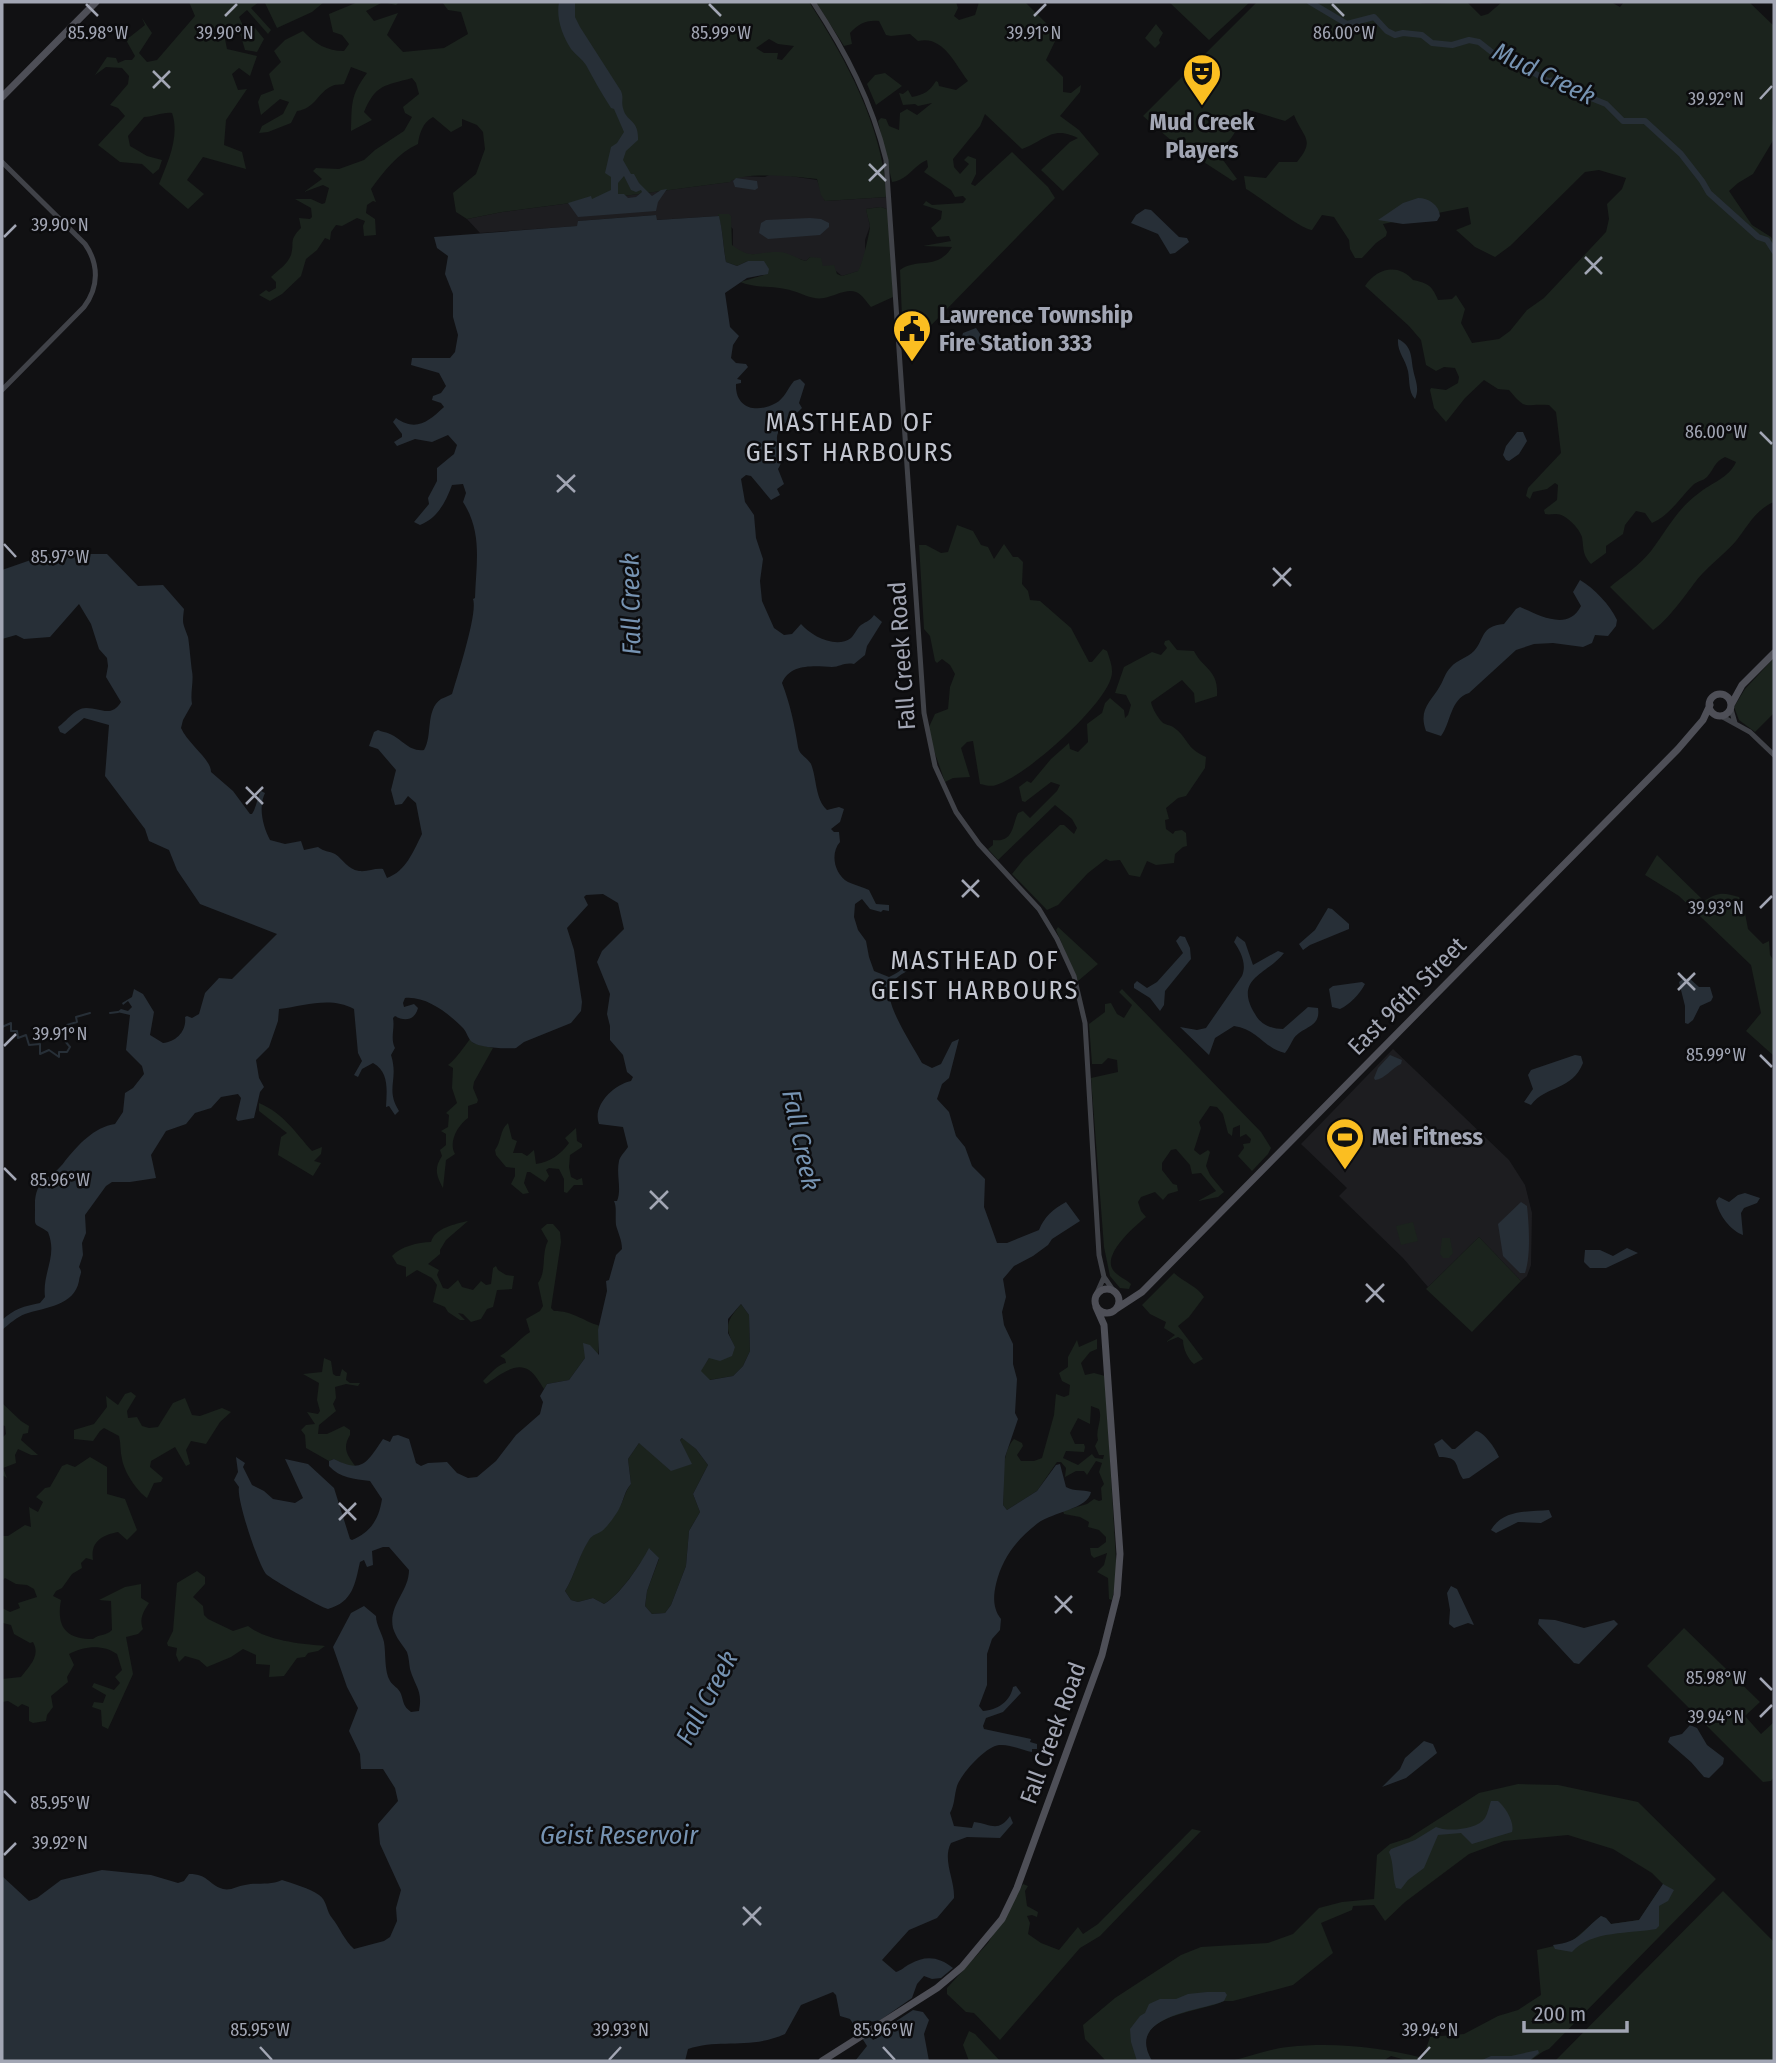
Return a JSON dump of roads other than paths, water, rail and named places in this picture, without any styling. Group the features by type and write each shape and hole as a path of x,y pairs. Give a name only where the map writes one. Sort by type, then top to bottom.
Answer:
{"main road":[{"path":"2,97 96,2"},
{"name":"Fall Creek Road","path":"813,2 862,85 887,160 924,713 929,745 942,784 963,823 1036,905 1058,939 1074,976 1084,1023 1099,1255 1104,1277 1114,1292"},
{"path":"2,162 85,244 93,258 96,274 92,295 84,307 2,390"},
{"path":"1703,720 1727,714 1737,691 1774,653"},
{"path":"1737,691 1714,697 1710,705 1711,711 1735,723 1774,755"},
{"path":"1725,695 1735,723"},
{"name":"East 96th Street","path":"1114,1311 1135,1299 1155,1280 1616,812 1703,720 1710,705"},
{"path":"1104,1277 1096,1295 1096,1307 1102,1313 1114,1311"},
{"path":"1096,1295 1105,1289 1136,1296"},
{"path":"1104,1325 1119,1302 1114,1292"},
{"name":"Fall Creek Road","path":"822,2061 944,1983 970,1960 1006,1911 1108,1638 1119,1584 1120,1555 1104,1325 1096,1307"}],"water":[{"path":"559,2 575,2 575,17 580,27 621,91 622,106 638,133 638,140 626,151 623,160 631,174 634,174 652,196 667,189 658,202 656,211 578,217 568,203 591,196 592,199 611,190 611,177 605,173 611,147 624,132 614,109 586,65 568,44 558,14","holes":["624,176 631,190 642,192 636,197 628,198 624,194 618,194 618,183"]},
{"path":"736,178 757,181 758,188 755,190 735,187 733,181"},
{"path":"1418,198 1436,205 1440,216 1437,221 1403,224 1378,220 1403,203"},
{"path":"1145,209 1151,210 1179,237 1187,238 1189,242 1170,254 1158,234 1131,223 1136,215"},
{"name":"Geist Reservoir","path":"656,215 657,220 719,216 726,262 737,266 748,261 764,261 769,269 768,274 747,278 725,293 730,327 739,336 733,345 731,358 748,367 737,379 741,380 741,383 736,384 739,399 748,407 761,408 781,399 794,381 800,379 805,384 799,403 802,408 784,425 777,437 781,457 778,469 784,484 777,489 780,495 771,500 751,476 746,475 741,479 745,502 754,515 756,538 763,559 760,581 762,601 774,628 784,635 792,634 801,624 817,637 838,642 851,638 860,626 874,615 882,622 867,646 865,655 854,664 797,669 782,683 799,750 811,764 820,800 827,810 839,807 844,809 840,822 831,829 839,832 840,842 835,852 835,863 839,874 848,882 869,890 876,904 889,905 889,911 881,912 870,909 862,899 855,904 854,917 858,930 866,941 874,971 889,977 901,970 908,957 911,960 910,969 893,981 889,994 895,1014 922,1063 932,1068 941,1064 952,1042 959,1039 949,1078 942,1084 937,1099 949,1112 956,1136 965,1147 972,1166 985,1179 984,1207 997,1243 1007,1243 1039,1230 1050,1214 1066,1202 1080,1221 1052,1239 1033,1256 1014,1266 1003,1279 1006,1297 1002,1312 1004,1325 1013,1344 1013,1364 1017,1379 1015,1413 1018,1419 1005,1457 1003,1505 1007,1510 1037,1491 1056,1465 1060,1464 1066,1487 1091,1492 1084,1502 1044,1519 1023,1536 1006,1557 996,1584 994,1603 1001,1619 1000,1630 992,1639 987,1654 987,1685 979,1706 983,1711 998,1707 1006,1701 1016,1686 1021,1693 1003,1712 986,1718 983,1726 984,1729 1031,1739 1030,1742 1037,1744 1037,1749 1032,1749 1032,1752 999,1745 981,1755 963,1775 957,1786 950,1813 954,1826 972,1828 974,1822 998,1826 1010,1816 1013,1823 1000,1838 967,1837 951,1843 948,1863 954,1898 937,1918 909,1930 882,1960 896,1972 927,1958 943,1961 953,1968 941,1978 924,1976 917,1984 912,1998 879,2021 864,2022 864,2027 873,2040 877,2038 875,2035 913,2010 923,2012 929,2020 924,2034 929,2061 855,2061 867,2046 850,2019 840,2016 833,1992 801,2005 785,2034 759,2042 712,2044 688,2049 685,2061 2,2061 2,1876 29,1901 61,1880 102,1870 151,1875 178,1883 184,1881 189,1874 196,1874 226,1889 282,1880 322,1897 330,1915 354,1949 390,1937 397,1921 396,1908 401,1890 380,1844 378,1824 398,1801 395,1788 383,1769 361,1769 360,1754 349,1731 358,1708 347,1687 333,1647 351,1613 364,1606 376,1616 384,1642 390,1681 400,1692 406,1708 411,1712 419,1711 419,1693 407,1652 396,1635 392,1620 409,1570 389,1547 372,1551 373,1565 367,1567 364,1560 360,1562 348,1597 328,1609 270,1577 258,1558 244,1517 239,1487 234,1480 238,1472 236,1457 245,1463 243,1467 252,1485 273,1499 295,1503 303,1498 285,1459 308,1464 334,1488 352,1540 373,1524 382,1499 370,1481 343,1475 329,1466 329,1461 334,1459 358,1465 368,1459 383,1439 390,1442 393,1436 398,1435 409,1439 416,1463 421,1466 447,1462 457,1473 468,1478 477,1477 496,1461 516,1435 540,1414 543,1402 540,1396 547,1384 569,1380 585,1358 583,1343 590,1345 599,1355 598,1330 607,1291 606,1281 609,1280 616,1255 622,1249 614,1201 617,1201 619,1192 619,1161 628,1147 623,1127 599,1124 598,1117 606,1097 633,1077 627,1072 623,1055 610,1040 607,1014 610,994 597,962 602,951 624,929 618,903 603,894 586,895 584,897 588,905 567,928 574,950 582,1002 581,1011 571,1023 524,1042 516,1048 487,1047 472,1042 463,1028 437,1007 421,1000 405,998 404,1007 414,1004 418,1008 415,1015 409,1019 395,1016 393,1018 395,1048 391,1055 394,1071 392,1090 399,1111 395,1115 389,1106 386,1107 386,1082 378,1067 373,1063 362,1069 358,1077 354,1075 362,1061 358,1053 354,1009 327,1002 279,1009 269,1047 256,1060 259,1078 264,1087 260,1092 254,1118 238,1121 236,1119 241,1098 238,1094 221,1097 211,1108 195,1113 186,1124 166,1131 151,1155 156,1178 112,1182 106,1186 85,1215 86,1233 79,1267 81,1273 71,1296 58,1304 22,1315 2,1330 2,1320 6,1316 20,1308 40,1303 45,1297 51,1241 48,1232 35,1222 37,1190 87,1138 100,1129 115,1124 123,1112 125,1093 133,1088 144,1074 142,1066 126,1050 130,1015 117,1012 121,1009 128,1011 132,1007 128,1001 123,1005 122,1003 132,997 134,989 143,994 154,1012 150,1035 163,1043 172,1040 180,1035 185,1017 192,1018 199,1014 205,993 219,978 232,979 277,934 200,904 177,870 169,850 149,841 145,829 105,776 109,725 84,718 65,734 60,732 58,727 78,710 86,708 109,711 121,702 106,677 107,658 99,649 91,624 79,604 50,637 24,639 16,635 2,639 2,570 48,554 107,554 138,586 163,585 184,609 183,624 189,643 192,704 181,728 207,762 211,772 233,791 250,814 254,811 261,791 265,793 262,817 270,840 285,844 301,841 304,850 318,847 335,854 355,870 383,869 387,878 394,875 408,860 422,834 416,803 408,796 402,804 395,805 391,790 396,770 378,749 369,746 374,732 378,730 394,736 414,749 424,750 436,704 452,694 463,659 475,598 476,537 463,502 466,493 463,484 452,485 444,503 432,518 420,525 414,522 429,504 428,498 437,481 437,468 454,454 457,445 448,435 432,442 415,439 397,446 394,442 402,437 393,422 396,418 416,425 433,417 444,407 432,400 433,396 441,393 446,386 439,373 411,365 412,358 450,358 455,352 458,335 453,317 453,294 445,274 448,256 437,248 434,237 577,226 578,221","holes":["741,1304 749,1315 750,1351 743,1366 733,1376 710,1380 701,1371 709,1358 720,1361 732,1356 735,1347 728,1333 728,1319","682,1438 696,1449 708,1465 693,1494 700,1512 689,1531 686,1566 671,1605 665,1613 652,1614 645,1606 647,1591 659,1558 649,1548 623,1586 604,1604 593,1598 578,1602 571,1600 565,1591 585,1546 590,1538 602,1531 614,1518 631,1484 628,1459 639,1443 671,1471 692,1464 680,1440"]},
{"path":"821,219 829,223 829,227 820,235 768,239 759,233 761,223 766,220"},
{"path":"976,328 983,338 993,345 991,349 986,349 974,341 964,344 961,340 963,333"},
{"path":"1398,339 1410,352 1417,388 1415,399 1410,389 1408,371"},
{"path":"1517,432 1523,432 1527,441 1519,454 1509,461 1506,460 1503,455 1506,446"},
{"path":"1580,580 1601,597 1617,620 1608,636 1595,635 1592,643 1583,647 1553,643 1534,644 1516,650 1458,700 1441,736 1426,731 1425,711 1447,672 1474,651 1487,630 1504,624 1520,607 1553,619 1569,618 1581,606 1573,592"},
{"path":"1328,908 1349,924 1349,929 1303,950 1299,944 1315,930"},
{"path":"1180,936 1185,937 1191,959 1165,991 1164,1005 1160,1011 1150,998 1134,988 1134,984 1137,981 1147,988 1157,982 1183,953 1176,941"},
{"path":"1237,936 1245,942 1253,965 1278,951 1284,953 1250,985 1249,1002 1260,1021 1270,1027 1283,1029 1308,1007 1318,1008 1317,1019 1294,1038 1285,1053 1272,1048 1249,1031 1234,1026 1215,1038 1209,1055 1180,1027 1197,1030 1206,1028 1242,976 1242,958 1234,942"},
{"path":"1689,978 1699,987 1710,987 1713,997 1711,1001 1700,1006 1688,1024 1685,1023 1685,1006 1679,982"},
{"path":"1362,982 1365,984 1363,988 1351,1002 1340,1009 1332,1007 1329,989 1333,986"},
{"path":"1390,1055 1402,1060 1401,1064 1375,1080 1378,1068"},
{"path":"1575,1055 1581,1056 1583,1063 1572,1079 1544,1094 1531,1105 1524,1102 1533,1089 1528,1075 1531,1070"},
{"path":"1745,1193 1760,1198 1741,1213 1743,1235 1726,1221 1716,1201 1719,1197 1729,1202"},
{"path":"1521,1202 1527,1206 1528,1222 1529,1249 1525,1273 1520,1273 1503,1256 1498,1224"},
{"path":"1627,1248 1638,1253 1606,1268 1590,1268 1584,1262 1585,1250 1600,1250 1613,1256"},
{"path":"1476,1431 1486,1438 1499,1457 1469,1478 1463,1479 1456,1463 1446,1457 1439,1457 1434,1444 1442,1439 1455,1449"},
{"path":"1549,1510 1552,1517 1541,1523 1518,1522 1496,1533 1491,1530 1502,1518 1509,1515"},
{"path":"1451,1586 1457,1589 1474,1625 1468,1623 1454,1628 1449,1624 1447,1593"},
{"path":"1539,1619 1555,1620 1584,1628 1614,1620 1618,1624 1579,1664 1574,1663 1538,1624"},
{"path":"1690,1725 1697,1728 1707,1745 1724,1758 1723,1764 1709,1778 1704,1777 1668,1742 1670,1737 1682,1734"},
{"path":"1424,1741 1433,1744 1437,1753 1406,1778 1382,1787 1400,1769 1405,1758"},
{"path":"1491,1801 1498,1801 1506,1811 1511,1819 1512,1832 1472,1844 1461,1833 1438,1835 1424,1868 1401,1889 1396,1888 1389,1852 1391,1849 1415,1840 1436,1827 1454,1830 1476,1825 1485,1818"},
{"path":"1663,1884 1674,1890 1668,1901 1659,1906 1659,1926 1656,1929 1600,1936 1580,1945 1572,1952 1555,1949 1553,1945 1562,1944 1580,1935 1601,1916 1611,1924 1639,1920"},
{"path":"1225,1992 1227,1995 1224,2001 1168,2018 1156,2025 1148,2034 1146,2046 1152,2061 1137,2061 1130,2029 1145,2013 1149,2004 1160,1999 1176,1999 1188,1994"},
{"path":"1538,2050 1539,2053 1529,2061 1480,2061 1491,2056 1511,2056"}],"waterway":[{"name":"Mud Creek","path":"1310,2 1347,24 1374,17 1387,31 1395,35 1422,35 1432,43 1452,45 1469,40 1479,42 1498,57 1513,61 1548,81 1556,80 1569,84 1586,96 1606,104 1623,121 1645,121 1681,154 1709,193 1758,237 1767,240 1774,251"},
{"path":"110,1013 118,1012"},
{"path":"2,1027 11,1023 11,1031 17,1031 18,1038 26,1035 29,1045 40,1044 40,1054 49,1050 59,1057 59,1052 67,1052 70,1047 65,1041 67,1025 77,1022 76,1017 90,1013"}],"place":[{"name":"Mud Creek Players","path":"1202,107"},
{"name":"Lawrence Township Fire Station 333","path":"912,363"},
{"name":"Mei Fitness","path":"1345,1171"}],"district":[{"name":"MASTHEAD OF GEIST HARBOURS","path":"850,436"},
{"name":"MASTHEAD OF GEIST HARBOURS","path":"975,975"}],"water label":[{"name":"Fall Creek","path":"631,604"},
{"name":"Fall Creek","path":"801,1140"},
{"name":"Fall Creek","path":"707,1698"}]}
